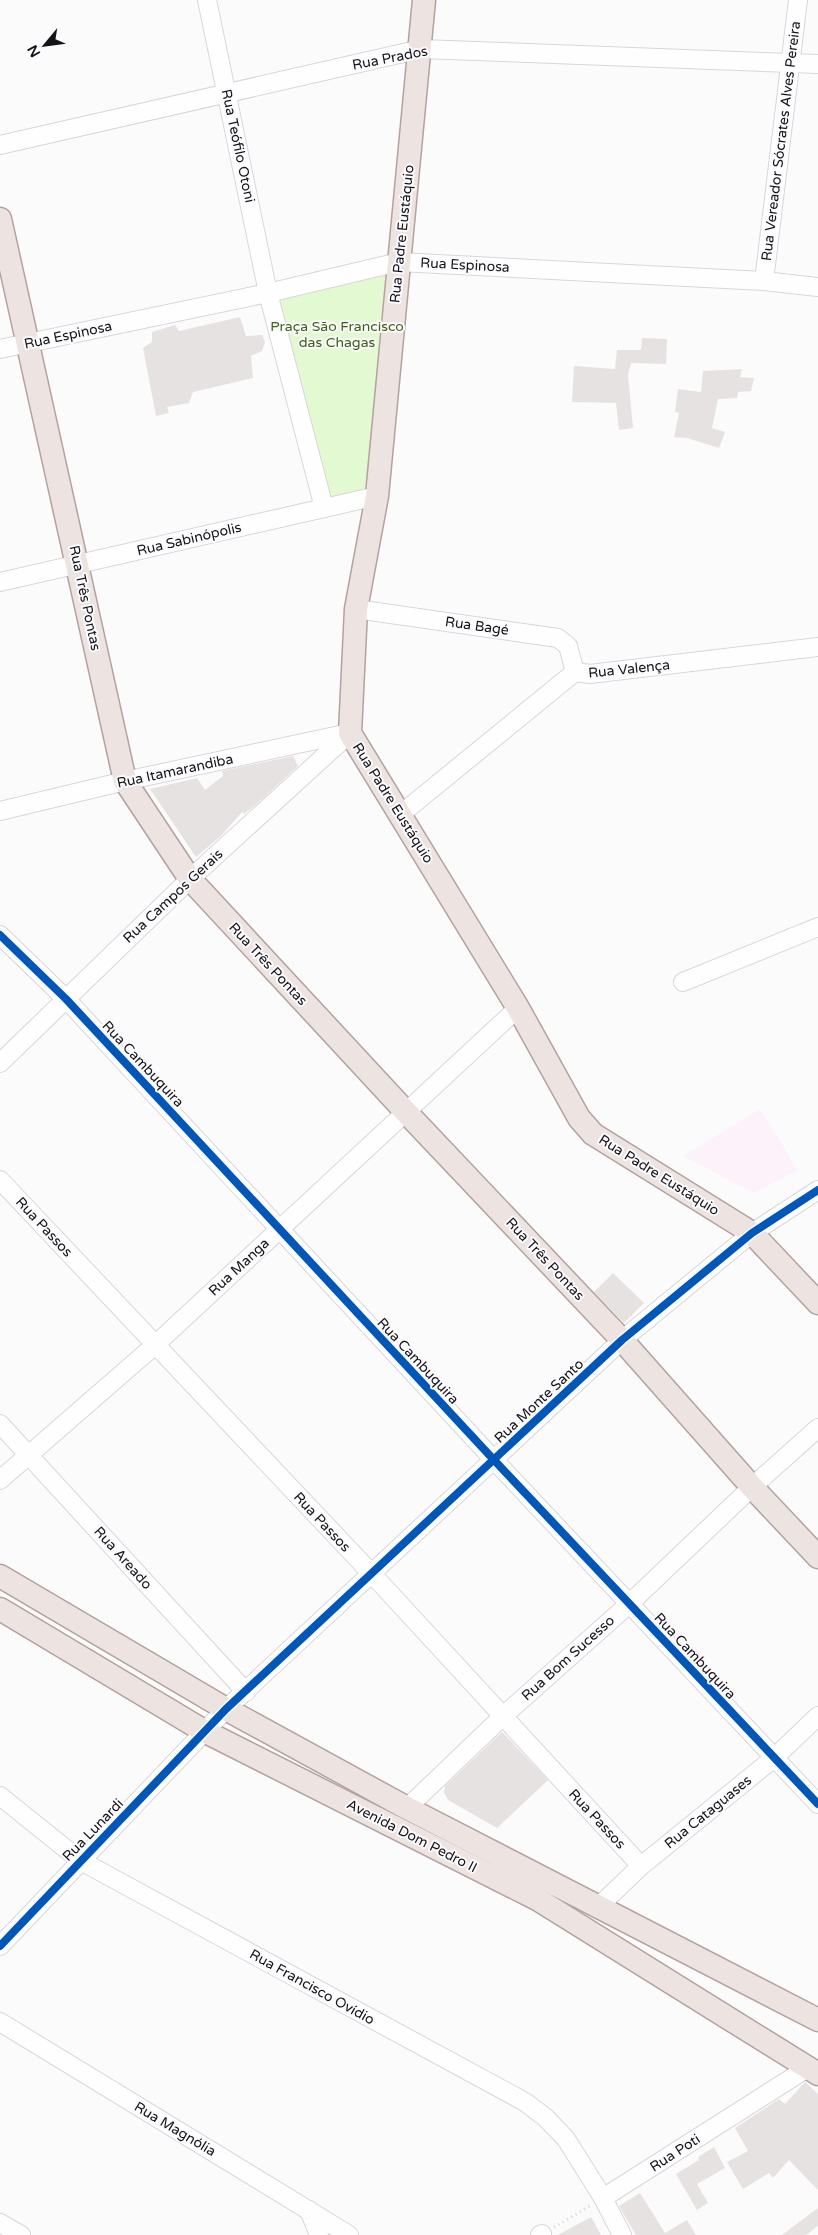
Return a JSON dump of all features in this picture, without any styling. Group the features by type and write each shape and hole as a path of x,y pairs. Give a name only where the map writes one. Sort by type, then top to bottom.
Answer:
{"main road":[{"name":"Rua Padre Eustáquio","path":"424,0 421,49 377,496 356,609 350,733 518,1008 579,1118 593,1134 752,1233 818,1303"},
{"name":"Rua Três Pontas","path":"0,219 125,781 190,879 405,1111 622,1340 752,1487 818,1556"},
{"name":"Avenida Dom Pedro II","path":"0,1576 226,1709 407,1808 597,1908 818,2020"},
{"name":"Avenida Dom Pedro II","path":"0,1609 204,1731 536,1899 813,2071"}],"street":[{"name":"Rua Teófilo Otoni","path":"207,0 268,293"},
{"name":"Rua Vereador Sócrates Alves Pereira","path":"764,282 798,0"},
{"name":"Rua Prados","path":"0,145 421,49 818,64"},
{"name":"Rua Espinosa","path":"0,349 268,293 400,262 764,282 818,287"},
{"path":"268,293 324,508"},
{"name":"Rua Sabinópolis","path":"0,582 377,496"},
{"name":"Rua Bagé","path":"356,609 558,638 568,646 575,672"},
{"name":"Rua Valença","path":"401,814 575,672 590,674 818,647"},
{"name":"Rua Itamarandiba","path":"0,811 125,781 350,733"},
{"name":"Rua Campos Gerais","path":"0,1063 190,879 350,733"},
{"path":"683,982 818,927"},
{"name":"Rua Cambuquira","path":"0,935 66,999 494,1460 818,1804"},
{"name":"Rua Manga","path":"0,1480 30,1456 155,1345 518,1008"},
{"name":"Rua Passos","path":"0,1180 372,1574 502,1718 641,1866"},
{"name":"Rua Monte Santo","path":"204,1731 622,1340 752,1233 818,1190"},
{"name":"Rua Areado","path":"0,1424 246,1692"},
{"name":"Rua Bom Sucesso","path":"407,1808 502,1718 629,1604 752,1487 818,1428"},
{"name":"Rua Cataguases","path":"597,1908 641,1866 774,1758 818,1716"},
{"name":"Rua Lunardi","path":"0,1946 204,1731"},
{"name":"Rua Francisco Ovídio","path":"0,1796 81,1861 525,2102 546,2118 566,2139 603,2198 622,2235"},
{"name":"Rua Magnólia","path":"0,2022 349,2235"},
{"name":"Rua Poti","path":"603,2198 813,2071"},
{"path":"309,2210 319,2235"},
{"path":"0,2223 22,2235"}],"path":[{"path":"541,2234 603,2198"}],"shaded area":[{"path":"760,1109 798,1170 753,1193 683,1156"}],"green space":[{"name":"Praça São Francisco das Chagas","path":"399,262 377,496 324,508 268,293"}],"building":[{"path":"240,317 246,336 262,335 265,342 262,351 251,356 253,378 193,392 189,403 167,407 169,413 156,416 143,348 152,342 152,332 175,325 179,331"},
{"path":"642,338 667,339 666,364 631,363 628,375 633,428 619,430 616,403 572,402 574,366 615,369 617,350 641,350"},
{"path":"742,369 740,377 754,378 751,391 738,392 737,398 718,399 712,428 725,432 719,448 687,438 674,437 679,413 675,412 678,389 701,392 703,371"},
{"path":"293,756 298,766 252,808 244,814 242,812 221,836 196,857 150,789 197,778 205,790 223,776 222,771"},
{"path":"613,1273 644,1303 624,1323 594,1292"},
{"path":"502,1732 548,1780 497,1828 448,1800 444,1792 445,1786"},
{"path":"805,2082 818,2094 818,2190 789,2160 773,2178 769,2173 743,2189 727,2162 748,2151 735,2128 779,2099 785,2104"},
{"path":"714,2147 725,2168 697,2184 708,2203 697,2210 676,2174 699,2160 698,2157"},
{"path":"640,2193 665,2233 687,2220 696,2235 636,2235 619,2206"},
{"path":"818,2208 818,2226 806,2235 782,2235"},
{"path":"591,2217 601,2235 558,2235"}],"cycle path":[{"path":"0,935 66,999 494,1460 818,1804"},
{"path":"0,1946 226,1709 622,1340 752,1233 818,1190"}]}
